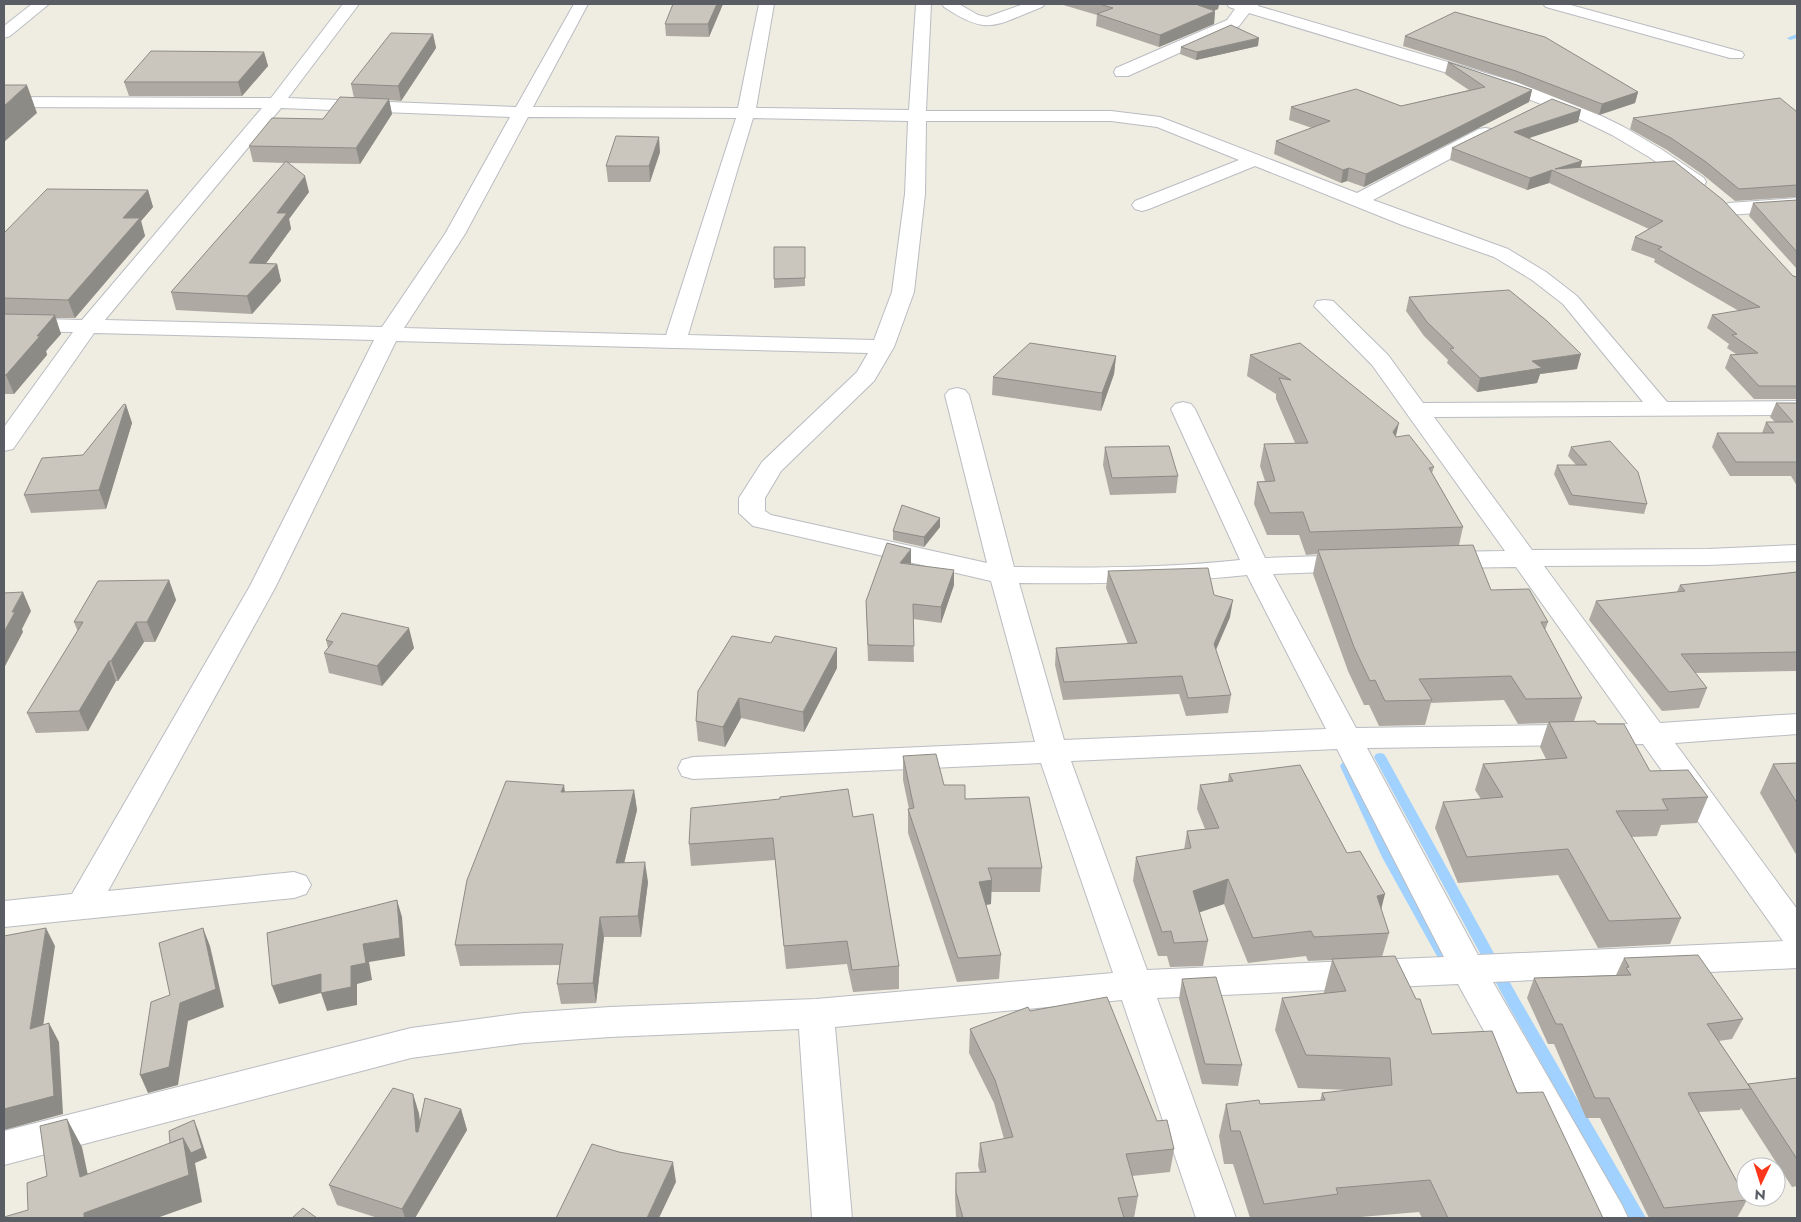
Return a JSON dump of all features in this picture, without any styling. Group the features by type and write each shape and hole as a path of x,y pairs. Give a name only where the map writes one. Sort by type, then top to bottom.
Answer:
{"street":[{"path":"4,33 41,4"},
{"path":"4,444 89,325 276,103 352,4"},
{"path":"82,907 263,586 388,335 455,234 581,4"},
{"path":"675,341 746,114 767,4"},
{"path":"924,4 917,115 915,194 903,292 883,347 866,376 771,466 752,498 752,513 762,521 940,563 1003,575 1095,576 1201,572 1256,566 1375,562"},
{"path":"949,4 975,21 989,22 1037,4"},
{"path":"1551,4 1736,55"},
{"path":"1122,72 1234,23 1240,16 1243,5 1513,87 1581,113 1618,131 1656,153 1718,199 1747,227"},
{"path":"1532,110 1549,101"},
{"path":"4,102 276,103 521,112 1111,116 1160,122 1357,200 1501,253 1539,276 1570,300 1662,409"},
{"path":"1357,200 1497,127"},
{"path":"1142,205 1255,160"},
{"path":"1718,199 1797,204"},
{"path":"1325,306 1380,360 1418,410 1797,934"},
{"path":"4,324 883,347"},
{"path":"957,395 1003,575 1052,750 1216,1218"},
{"path":"1418,410 1797,408"},
{"path":"1183,409 1256,566 1346,738 1468,970 1608,1218"},
{"path":"1415,561 1524,557 1718,558 1797,552"},
{"path":"693,768 1052,750 1346,738 1652,734 1797,724"},
{"path":"4,914 294,885"},
{"path":"4,1148 410,1043 524,1028 610,1022 816,1014 1134,986 1797,954"},
{"path":"816,1014 832,1218"}],"building":[{"path":"673,4 717,4 708,24 665,24"},
{"path":"1099,4 1201,4 1198,5 1215,11 1160,35 1097,14 1113,8"},
{"path":"1455,12 1545,37 1638,92 1602,104 1516,71 1405,36"},
{"path":"1231,25 1259,38 1197,52 1181,47"},
{"path":"391,33 433,34 398,86 351,84"},
{"path":"151,51 264,52 238,82 124,82"},
{"path":"1448,62 1532,90 1366,174 1349,168 1343,170 1276,141 1330,121 1291,107 1356,89 1401,106 1485,87"},
{"path":"4,85 27,85 4,106"},
{"path":"340,97 389,99 356,148 249,146 272,118 323,119"},
{"path":"1780,98 1797,112 1797,185 1739,189 1706,162 1671,138 1633,118"},
{"path":"1552,99 1581,110 1514,132 1582,161 1555,169 1674,161 1723,200 1793,276 1797,277 1797,386 1759,386 1730,355 1758,353 1732,335 1737,334 1712,315 1760,307 1658,249 1662,247 1635,237 1663,221 1552,170 1530,178 1452,148"},
{"path":"616,136 659,137 649,166 606,166"},
{"path":"286,161 305,176 277,213 287,213 249,263 277,264 247,296 171,292"},
{"path":"47,189 148,190 123,218 140,218 68,300 4,298 4,233"},
{"path":"1797,200 1797,252 1753,203"},
{"path":"774,247 805,247 805,278 774,279"},
{"path":"1509,290 1547,321 1581,354 1532,361 1542,368 1480,378 1450,349 1454,348 1427,322 1409,297"},
{"path":"4,314 55,315 37,336 40,336 6,375 4,375"},
{"path":"1030,343 1116,356 1102,393 993,377"},
{"path":"1300,343 1399,423 1393,432 1396,437 1409,435 1434,467 1429,468 1463,527 1310,532 1303,512 1270,513 1257,482 1275,481 1264,444 1308,443 1279,378 1291,380 1250,355"},
{"path":"1776,403 1797,403 1797,462 1736,462 1717,433 1774,433 1766,422 1793,422"},
{"path":"124,404 126,405 99,490 24,495 42,458 83,455"},
{"path":"1610,441 1638,472 1647,504 1572,495 1557,465 1587,465 1571,447"},
{"path":"1169,446 1178,476 1112,478 1105,447"},
{"path":"902,505 940,518 924,537 893,531"},
{"path":"887,543 911,549 900,563 954,570 941,607 913,604 914,646 868,645 866,601"},
{"path":"1473,545 1491,590 1529,589 1548,622 1541,622 1582,698 1526,699 1511,676 1419,679 1432,700 1385,701 1375,680 1370,681 1354,647 1318,550"},
{"path":"1208,568 1214,595 1233,600 1214,644 1231,695 1188,698 1182,676 1064,682 1056,648 1137,643 1108,571"},
{"path":"1797,572 1797,652 1681,654 1707,688 1669,692 1596,601 1685,591 1680,585"},
{"path":"169,580 147,622 136,622 111,661 109,661 79,711 27,713 83,622 74,622 98,581"},
{"path":"23,592 12,612 15,612 4,632 4,593"},
{"path":"342,613 409,628 377,666 324,653 333,642 326,640"},
{"path":"732,636 771,643 775,636 837,648 803,712 739,698 723,727 696,721 698,691"},
{"path":"1595,721 1597,724 1624,724 1650,771 1688,770 1708,797 1662,799 1668,810 1616,811 1681,918 1609,921 1568,849 1467,857 1443,802 1503,797 1483,764 1567,758 1549,722"},
{"path":"936,754 944,785 965,785 965,799 1029,797 1042,868 988,868 992,880 979,882 1001,955 958,958 908,809 914,808 903,756"},
{"path":"1797,763 1797,803 1773,764"},
{"path":"1300,765 1347,853 1360,851 1385,894 1377,896 1389,933 1314,937 1311,931 1253,938 1228,879 1193,891 1208,941 1174,943 1171,931 1162,932 1136,857 1191,848 1187,831 1219,828 1200,785 1233,781 1229,774"},
{"path":"506,781 564,785 561,792 634,790 616,863 645,862 638,916 600,917 593,983 557,984 563,944 455,945 467,880"},
{"path":"848,789 853,817 873,814 899,966 852,970 847,941 784,946 773,838 689,844 691,808 780,799 780,797"},
{"path":"397,900 400,938 363,944 366,963 351,966 351,987 321,993 321,974 272,986 267,933"},
{"path":"46,928 30,1029 49,1023 54,1096 4,1109 4,936"},
{"path":"203,928 216,989 180,1003 169,1067 140,1075 151,1002 170,995 159,943"},
{"path":"1698,955 1743,1019 1707,1024 1751,1089 1688,1093 1736,1180 1736,1201 1664,1208 1609,1098 1595,1098 1562,1024 1556,1024 1534,978 1631,975 1626,968 1629,967 1624,958"},
{"path":"1395,956 1416,999 1420,999 1432,1034 1492,1031 1517,1093 1543,1092 1603,1218 1448,1218 1430,1180 1336,1188 1338,1194 1264,1204 1240,1131 1231,1131 1226,1104 1259,1100 1260,1104 1325,1100 1322,1093 1392,1085 1390,1058 1306,1055 1282,998 1346,991 1332,959"},
{"path":"1216,977 1242,1065 1205,1064 1182,979"},
{"path":"1107,997 1157,1121 1167,1120 1174,1149 1126,1154 1138,1196 1118,1198 1124,1218 963,1218 956,1192 956,1173 986,1172 980,1143 1013,1137 995,1080 970,1029 1028,1007 1030,1011"},
{"path":"1797,1078 1797,1159 1748,1084"},
{"path":"393,1088 413,1094 416,1132 418,1132 425,1098 461,1109 402,1209 329,1185"},
{"path":"67,1119 80,1177 183,1138 189,1175 84,1213 84,1218 4,1218 28,1210 27,1183 47,1176 40,1126"},
{"path":"194,1120 202,1148 191,1153 183,1138 170,1143 169,1131"},
{"path":"592,1144 619,1152 673,1162 647,1218 556,1218"},
{"path":"303,1208 317,1218 292,1218"}],"waterway":[{"path":"1790,38 1797,36"},
{"path":"1380,757 1513,1001 1638,1218"},
{"path":"1346,766 1389,857 1443,954"}]}
